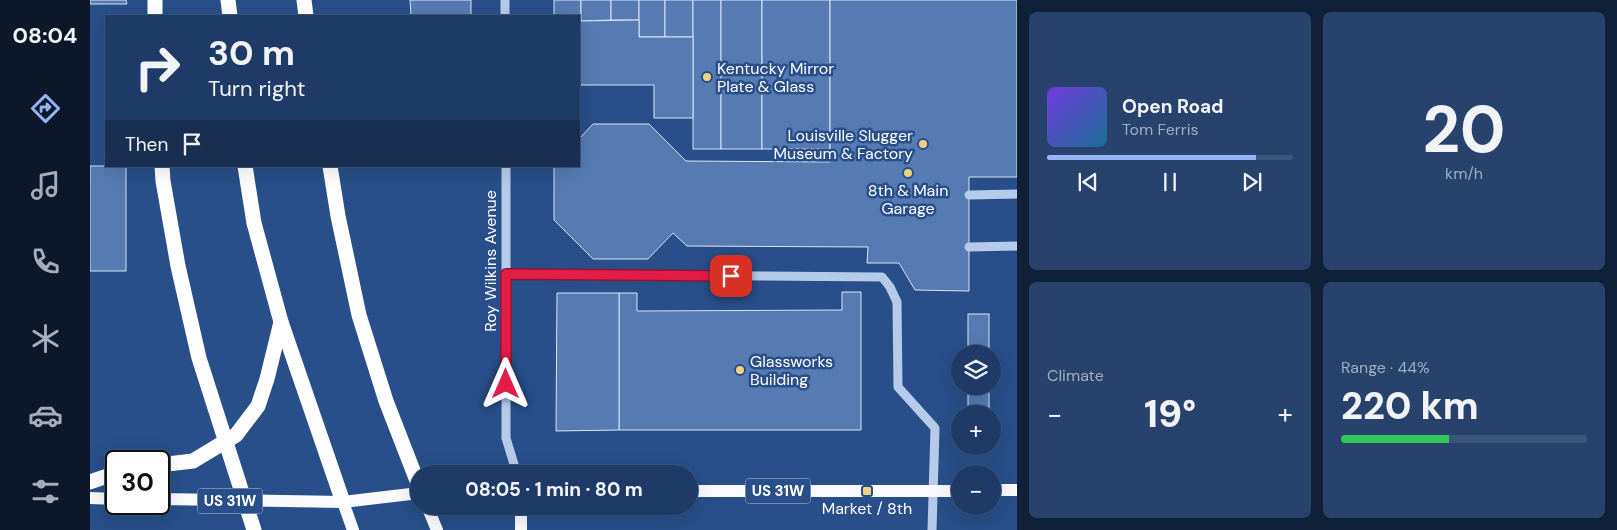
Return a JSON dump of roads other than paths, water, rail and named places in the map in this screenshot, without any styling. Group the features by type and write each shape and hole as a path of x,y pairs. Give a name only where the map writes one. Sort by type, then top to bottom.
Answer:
{"highway":[{"path":"155,0 155,15"},
{"path":"228,0 230,15"},
{"path":"304,0 306,15"},
{"path":"162,167 178,266 199,358 254,530"},
{"path":"246,167 254,223 281,322 343,502"},
{"path":"330,167 338,216 359,315 386,401 411,465"},
{"path":"170,464 194,461 236,435 258,406 268,378 281,322"},
{"path":"90,482 105,477"}],"main road":[{"path":"1001,490 1017,490"},
{"name":"US 31W","path":"698,491 951,491"},
{"name":"US 31W","path":"170,499 343,502 410,494"},
{"path":"90,498 105,498"},
{"path":"343,502 353,530"},
{"path":"431,515 437,530"},
{"path":"521,515 521,530"}],"street":[{"path":"505,0 505,15"},
{"name":"Roy Wilkins Avenue","path":"506,167 506,438 514,465"},
{"path":"969,195 1017,194"},
{"path":"969,247 1017,246"},
{"path":"506,274 882,276 897,302 898,387 935,428 932,530"}],"place":[{"name":"Kentucky Mirror Plate & Glass","path":"707,77"},
{"name":"Louisville Slugger Museum & Factory","path":"923,144"},
{"name":"8th & Main Garage","path":"908,173"},
{"name":"Glassworks Building","path":"740,370"},
{"name":"Market / 8th","path":"867,491"}]}
